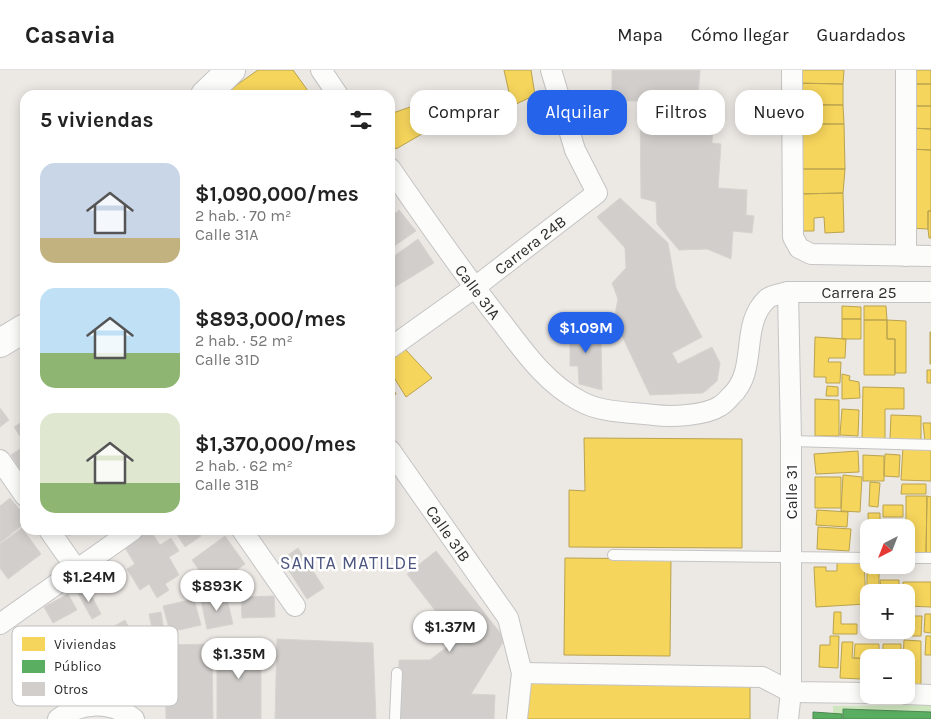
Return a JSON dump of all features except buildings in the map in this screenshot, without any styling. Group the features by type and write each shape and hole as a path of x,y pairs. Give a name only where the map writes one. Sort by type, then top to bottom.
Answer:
{"street":[{"path":"210,90 231,70"},
{"path":"321,70 335,90"},
{"name":"Carrera 24B","path":"395,344 474,288 597,193 575,150 551,70"},
{"path":"792,70 793,237 799,248 811,254 931,256"},
{"path":"906,70 906,256"},
{"name":"Calle 31A","path":"395,175 474,288 533,362 556,386 581,402 608,410 664,416 696,414 720,406 736,392 747,370 751,328 759,311 768,298 788,292"},
{"name":"Carrera 25","path":"788,292 931,292"},
{"name":"Calle 31","path":"788,292 791,441 791,692 788,719"},
{"path":"0,343 20,331"},
{"name":"Calle 31B","path":"395,457 508,618 522,673"},
{"path":"0,460 20,489"},
{"path":"52,535 77,570"},
{"path":"0,624 126,535"},
{"path":"245,535 295,606"},
{"path":"517,719 522,673 762,677 791,692 860,693"},
{"path":"915,694 931,695"},
{"path":"58,719 69,711 86,706"},
{"path":"110,706 128,714 134,719"}],"lane":[{"path":"791,441 931,445"},
{"path":"613,555 860,558"},
{"path":"915,558 931,558"},
{"path":"395,719 397,673"}],"green space":[{"path":"931,705 931,719 833,719 833,706"}],"district":[{"name":"SANTA MATILDE","path":"349,563"}]}
